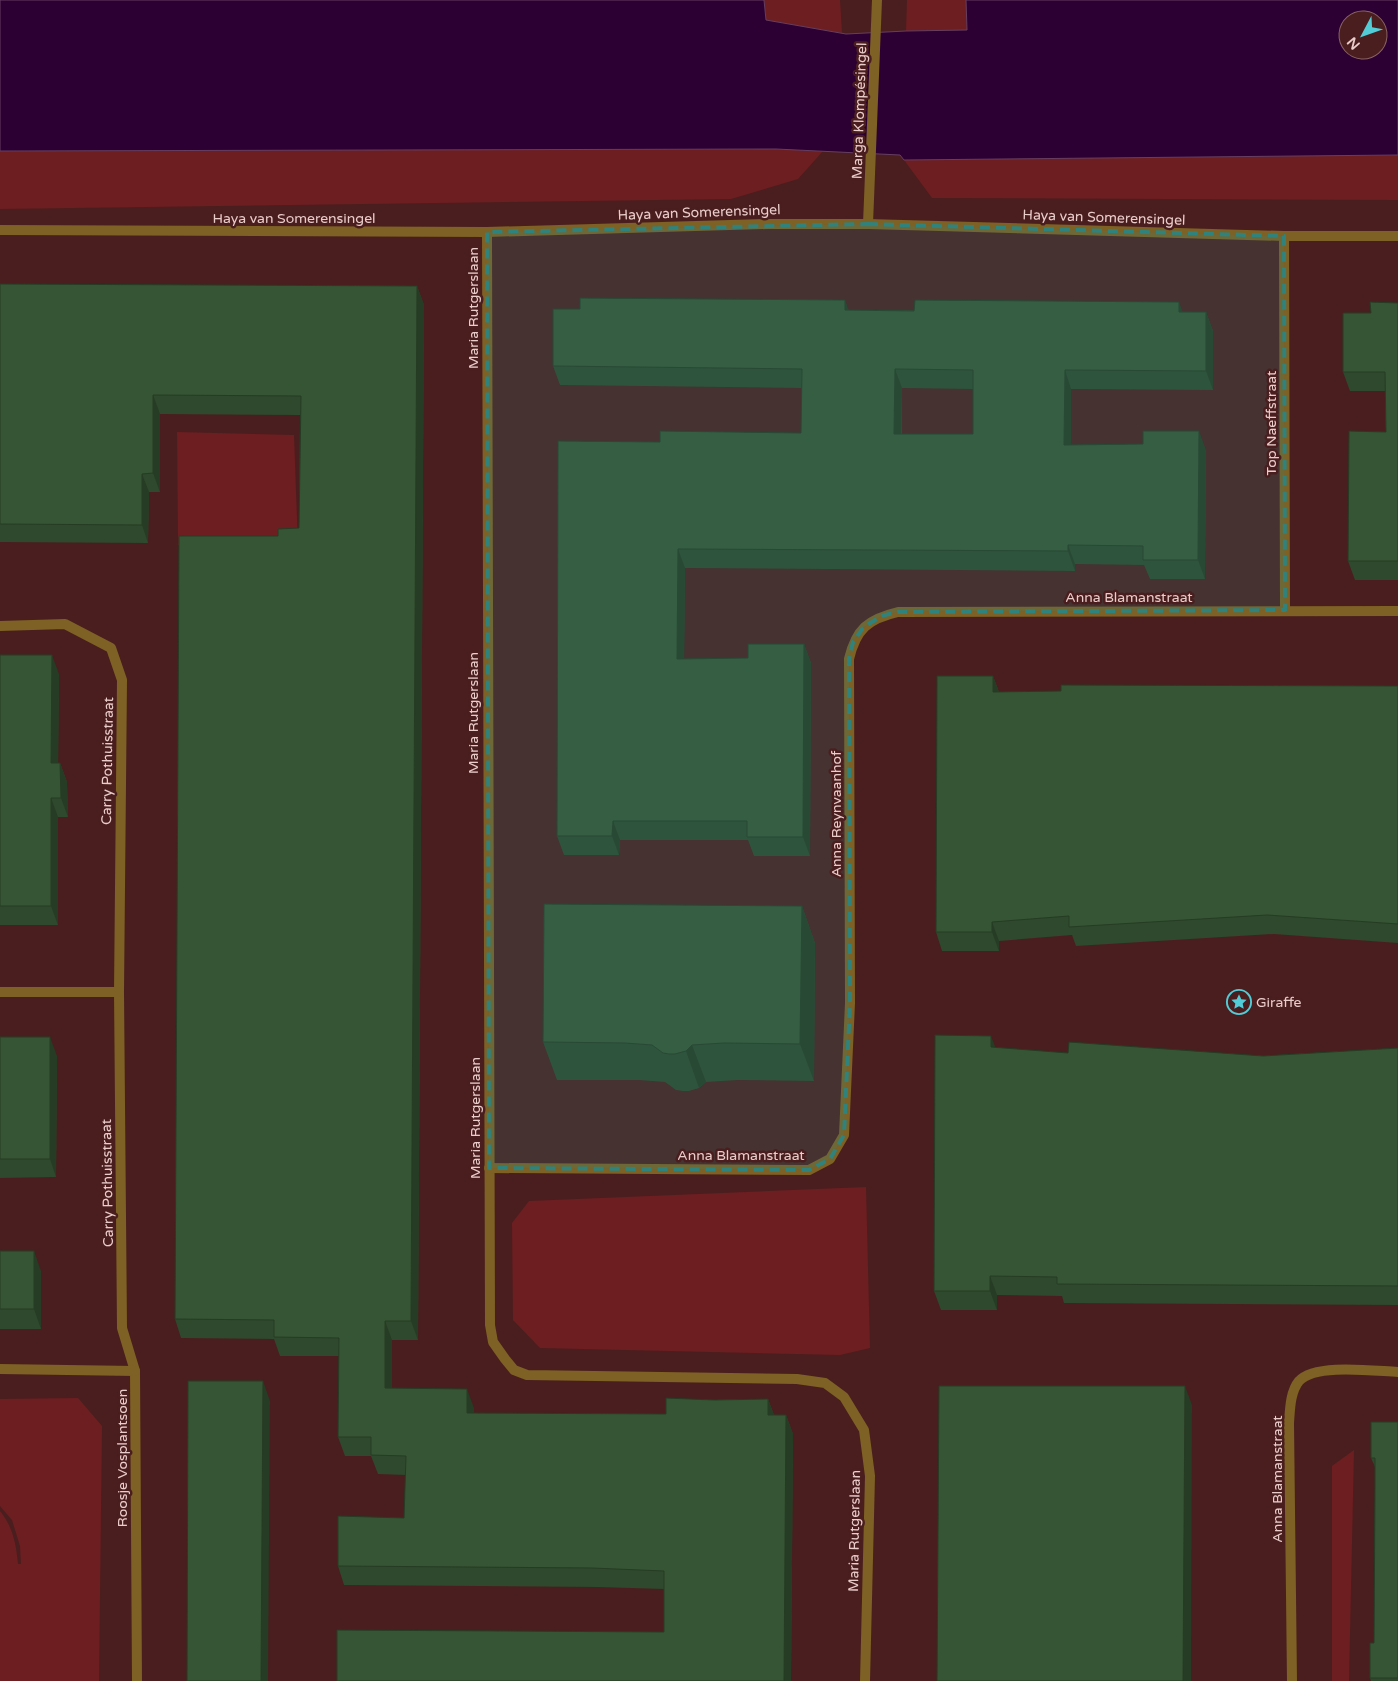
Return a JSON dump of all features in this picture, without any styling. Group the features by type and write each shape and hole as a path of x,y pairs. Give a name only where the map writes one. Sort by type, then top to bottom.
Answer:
{"street":[{"name":"Marga Klompésingel","path":"868,224 877,0"},
{"name":"Haya van Somerensingel","path":"0,230 487,232 768,224 868,224 1284,236 1398,236"},
{"name":"Maria Rutgerslaan","path":"487,232 487,866 490,1325 493,1342 514,1370 527,1375 797,1379 825,1383 844,1398 864,1430 870,1476 865,1681"},
{"name":"Top Naeffstraat","path":"1284,236 1285,610"},
{"name":"Anna Blamanstraat","path":"863,628 881,616 898,612 1398,611"},
{"name":"Carry Pothuisstraat","path":"0,626 65,624 111,648 122,680 119,992 122,1328 135,1371"},
{"name":"Anna Reynvaanhof","path":"850,1003 849,659 853,642 863,628"},
{"path":"0,992 119,992"},
{"name":"Anna Blamanstraat","path":"490,1168 810,1170 830,1159 844,1135 850,1003"},
{"name":"Roosje Vosplantsoen","path":"0,1369 135,1371 137,1681"},
{"name":"Anna Blamanstraat","path":"1292,1681 1289,1422 1292,1399 1299,1382 1311,1373 1326,1370 1398,1372"}],"highlighted area":[{"path":"868,224 1284,236 1285,610 898,612 881,616 863,628 853,642 849,659 850,1003 844,1135 830,1159 809,1170 489,1168 487,232"}],"shaded area":[{"path":"0,0 764,0 766,20 846,34 967,30 966,0 1398,0 1398,155 904,160 900,155 776,149 0,151"},
{"path":"764,0 840,0 842,33 766,20"},
{"path":"907,0 966,0 967,30 906,31"},
{"path":"776,149 823,151 798,179 731,199 0,209 0,151"},
{"path":"1398,155 1398,200 932,198 904,160"},
{"path":"177,432 294,435 298,547 178,545"},
{"path":"866,1187 870,1348 840,1355 540,1348 513,1320 512,1223 529,1201"},
{"path":"78,1398 102,1426 99,1681 0,1681 0,1511 11,1530 18,1564 21,1564 20,1546 12,1520 0,1506 0,1399"},
{"path":"1354,1450 1349,1681 1332,1681 1332,1466"}],"building":[{"path":"0,284 417,286 411,1321 385,1321 385,1388 467,1389 467,1413 666,1414 666,1398 714,1400 768,1399 768,1415 786,1415 784,1681 337,1681 337,1630 664,1632 664,1571 592,1568 338,1566 338,1516 404,1518 406,1456 371,1455 371,1437 338,1437 339,1338 274,1337 274,1320 175,1319 179,536 278,536 278,529 299,528 301,396 153,395 153,473 142,474 142,525 0,524"},
{"path":"580,298 845,300 845,310 914,311 915,300 1179,302 1179,312 1206,312 1206,371 1065,370 1064,445 1143,444 1143,431 1199,431 1198,560 1143,560 1143,546 1068,545 1068,551 678,549 677,659 748,658 748,644 804,644 803,837 747,837 747,821 613,821 612,836 557,836 558,441 660,442 660,431 801,433 802,369 553,366 553,309 580,309","holes":["895,369 973,370 973,434 894,434"]},
{"path":"1370,302 1398,303 1398,561 1348,561 1349,431 1386,432 1385,372 1343,372 1343,313 1371,313"},
{"path":"0,655 52,655 51,763 60,763 61,798 51,798 51,906 0,906"},
{"path":"937,676 993,676 993,692 1061,691 1061,685 1398,686 1398,924 1267,915 1069,927 1069,916 992,922 992,932 936,932"},
{"path":"544,904 802,906 800,1044 724,1043 692,1045 686,1051 669,1054 663,1053 652,1045 543,1042"},
{"path":"935,1035 991,1036 991,1047 1068,1053 1069,1042 1263,1056 1398,1048 1398,1286 1057,1284 1057,1277 990,1276 990,1291 934,1291"},
{"path":"0,1037 50,1037 50,1159 0,1159"},
{"path":"0,1251 34,1251 34,1309 0,1309"},
{"path":"188,1381 263,1381 261,1681 187,1681"},
{"path":"939,1386 1185,1386 1183,1681 937,1681"},
{"path":"1371,1422 1398,1422 1398,1678 1370,1678 1370,1643 1374,1643 1375,1487 1375,1458 1371,1458"}],"place":[{"name":"Giraffe","path":"1239,1002"}]}
